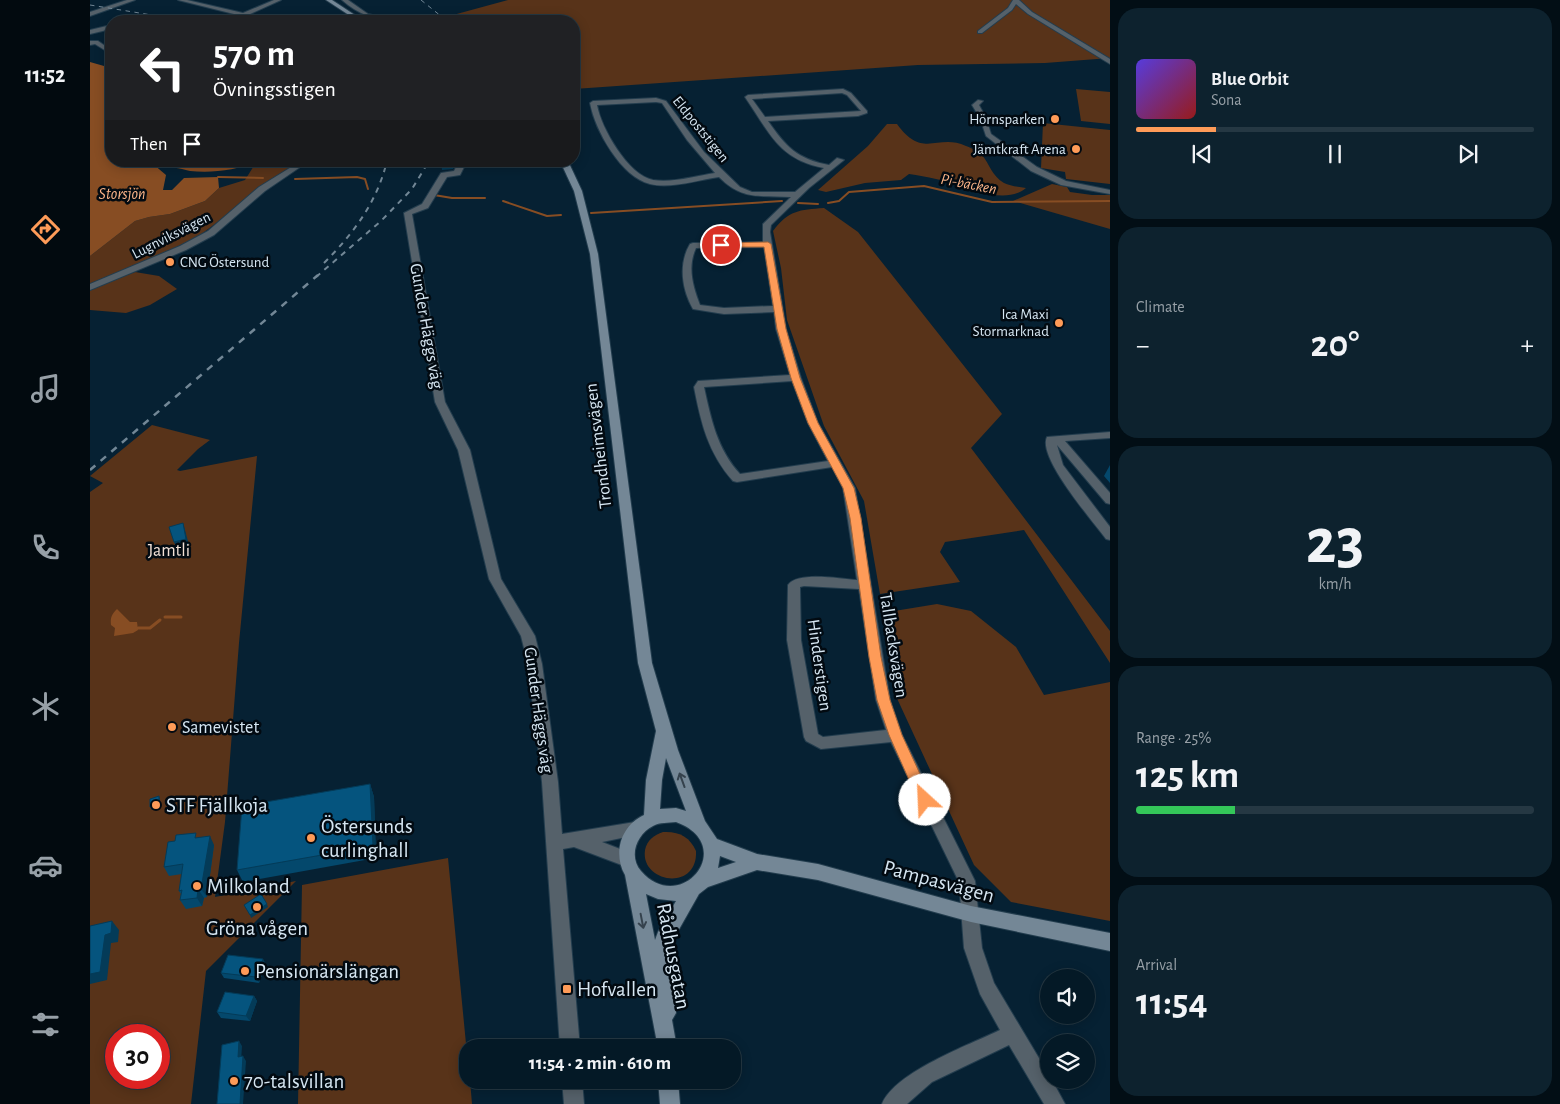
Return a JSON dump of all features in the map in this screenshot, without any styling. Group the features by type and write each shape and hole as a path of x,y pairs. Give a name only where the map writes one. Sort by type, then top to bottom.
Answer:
{"main road":[{"path":"330,0 352,15"},
{"name":"Trondheimsvägen","path":"567,167 578,191 594,254 645,663 664,730 700,826"},
{"name":"Trondheimsvägen","path":"652,817 654,780 664,730"},
{"path":"677,815 700,826 712,845 713,863 699,884 678,894 660,893 644,885 630,866 628,843 635,829 652,817 677,815"},
{"name":"Pampasvägen","path":"712,845 757,862 818,872 971,914 1110,942"},
{"name":"Pampasvägen","path":"699,884 757,862"},
{"name":"Rådhusgatan","path":"630,866 666,1039"},
{"name":"Rådhusgatan","path":"668,1039 664,938 699,884"},
{"path":"669,1089 670,1104"}],"street":[{"path":"90,14 132,0"},
{"path":"181,0 246,15"},
{"path":"200,4 214,0"},
{"path":"242,14 278,0"},
{"path":"345,0 366,15"},
{"path":"980,32 1010,9 1016,0 1030,13 1110,62"},
{"path":"90,32 105,28"},
{"path":"90,38 93,42 105,49"},
{"path":"765,119 858,114 865,112 848,94 843,91 748,97 765,119 793,155 813,164 830,167"},
{"name":"Eldpoststigen","path":"721,175 653,182 640,178 613,148 593,111 593,103 656,100 664,102 672,117 721,175 736,189 746,194 798,192"},
{"path":"980,101 975,105 983,118 988,135 1034,170 1064,183 1110,192"},
{"name":"Tallbacksvägen","path":"840,160 798,192 767,224 766,232 781,329 796,378 813,423 849,488 883,700 895,735 925,800 967,881 973,948 986,988 1056,1104"},
{"name":"Lugnviksvägen","path":"90,287 183,248 211,233 262,189 297,167"},
{"name":"Gunder Häggs väg","path":"460,167 458,173 444,175 425,206 408,213 440,402 460,437 495,579 528,636 535,664 550,782 569,1039"},
{"path":"768,244 693,246 688,255 688,287 696,307 724,311 778,309"},
{"path":"796,378 702,383 698,387 713,444 723,465 737,478 836,464"},
{"path":"1110,435 1051,439 1051,450 1058,466 1110,536"},
{"path":"1061,439 1110,500"},
{"name":"Hinderstigen","path":"866,586 802,582 794,585 794,640 811,737 821,743 895,735"},
{"path":"555,842 635,829"},
{"path":"574,840 630,866"},
{"path":"892,1104 925,1076 1013,1034"},
{"path":"573,1089 574,1104"}],"green space":[{"path":"508,0 1110,0 1110,58 1045,63 918,65 580,89 580,15 453,15"},
{"path":"1076,89 1110,92 1110,124 1081,121"},
{"name":"Jämtkraft Arena","path":"1043,123 1110,130 1110,184 1066,179 1065,172 1041,168"},
{"path":"887,124 897,124 906,135 915,141 930,144 956,143 977,151 1000,180 1009,185 1026,188 1016,194 1004,196 986,193 966,185 909,174 901,180 865,183 826,192 818,190 868,146"},
{"path":"253,167 292,167 254,191 227,215 196,238 90,284 90,256 135,221 170,214 205,201 219,188 245,180"},
{"path":"1052,184 1067,187 1070,192 1110,195 1110,229 1013,201"},
{"path":"824,208 858,232 1002,414 971,448 1110,631 1110,663 1024,530 945,542 940,552 960,582 880,594 864,501 824,426 787,320 781,268 773,231 784,219 795,212"},
{"path":"135,272 159,276 177,289 150,305 126,313 90,310 90,289"},
{"name":"Jamtli","path":"152,425 210,440 177,470 180,471 257,456 239,643 225,822 215,897 296,881 206,971 191,1104 90,1104 90,492 103,483 90,476"},
{"path":"937,604 971,611 1016,647 1044,695 1110,682 1110,921 1011,902 974,865 895,694 882,613"},
{"path":"663,832 679,834 694,846 696,851 694,864 688,873 679,877 669,878 659,876 651,870 646,861 645,850 647,843 654,836"},
{"path":"448,858 466,1039 459,1039 459,1089 471,1089 472,1104 298,1104 302,885"}],"water":[{"name":"Storsjön","path":"90,62 105,66 105,167 157,167 166,175 163,190 172,190 184,178 218,177 219,188 205,201 170,214 135,221 90,256"},
{"name":"Storsjön","path":"169,167 240,167 206,172"},
{"path":"117,609 130,622 137,622 138,630 133,633 114,636 115,628 111,625 111,620"}],"building":[{"path":"183,523 186,539 174,542 169,527"},
{"name":"Östersunds curlinghall","path":"370,784 373,846 237,870 242,806"},
{"path":"159,796 159,805 150,807 150,799"},
{"name":"Milkoland","path":"196,833 195,838 210,836 201,889 198,889 197,898 180,900 182,890 179,891 183,864 164,867 168,842 175,841 176,835"},
{"name":"Gröna vågen","path":"261,894 267,904 250,915 244,905"},
{"path":"112,921 111,933 105,935 100,972 90,974 90,926"},
{"name":"Pensionärslängan","path":"228,955 263,959 256,977 221,973"},
{"name":"Pensionärslängan","path":"225,992 254,996 246,1016 217,1012"},
{"name":"70-talsvillan","path":"239,1041 238,1057 243,1056 240,1104 217,1104 222,1045"}],"waterway":[{"name":"Pi-bäcken","path":"218,177 263,178"},
{"name":"Pi-bäcken","path":"295,179 357,177 365,179 368,189"},
{"name":"Pi-bäcken","path":"828,203 839,201 849,192 924,186 992,202 1110,201"},
{"name":"Pi-bäcken","path":"434,195 452,198 485,198"},
{"name":"Pi-bäcken","path":"503,201 547,216 561,215"},
{"name":"Pi-bäcken","path":"591,213 782,201"},
{"name":"Pi-bäcken","path":"798,203 818,204"},
{"path":"165,617 181,617"},
{"path":"138,628 150,628 160,620"}],"railway":[{"path":"421,0 440,15"},
{"path":"90,5 152,15"},
{"path":"324,263 363,216 377,190 385,167"},
{"path":"316,277 381,221 412,189 425,167"},
{"path":"90,470 318,275"}],"place":[{"name":"Hörnsparken","path":"1055,119"},
{"name":"Jämtkraft Arena","path":"1076,149"},
{"name":"CNG Östersund","path":"170,262"},
{"name":"Ica Maxi Stormarknad","path":"1059,323"},
{"name":"Samevistet","path":"172,727"},
{"name":"STF Fjällkoja","path":"156,805"},
{"name":"Östersunds curlinghall","path":"311,838"},
{"name":"Milkoland","path":"197,886"},
{"name":"Gröna vågen","path":"257,907"},
{"name":"Pensionärslängan","path":"245,971"},
{"name":"Hofvallen","path":"567,989"},
{"name":"70-talsvillan","path":"234,1081"}],"route":[{"path":"721,245 768,244 781,329 796,378 813,423 849,488 883,700 895,735 925,800"}]}
